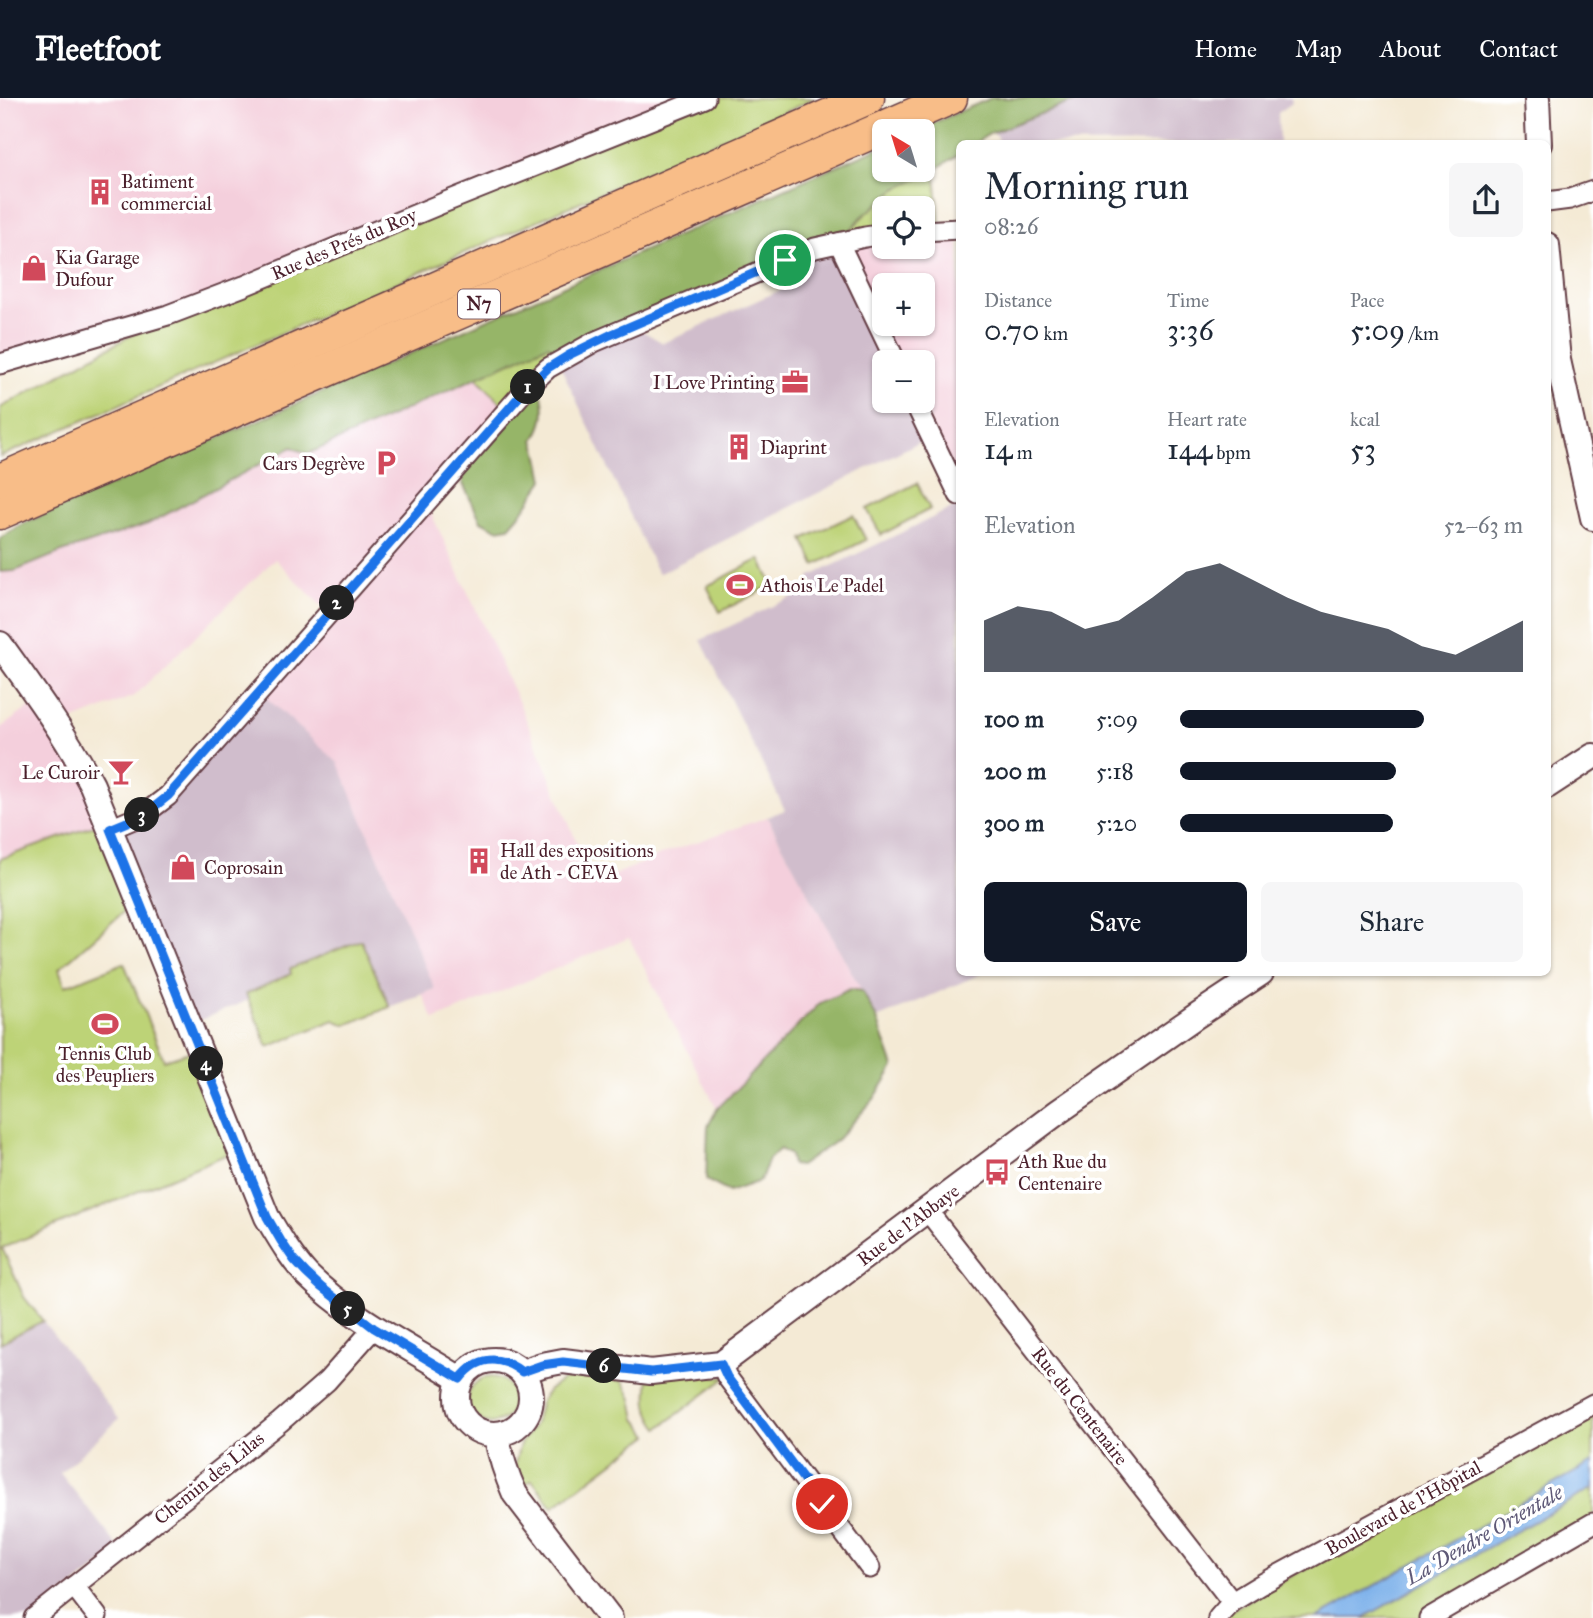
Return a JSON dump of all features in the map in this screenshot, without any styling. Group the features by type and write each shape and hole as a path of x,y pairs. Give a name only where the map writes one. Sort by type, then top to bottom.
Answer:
{"highway":[{"name":"N7","path":"0,480 868,98"},
{"name":"N7","path":"3,512 951,98"}],"street":[{"name":"Rue des Prés du Roy","path":"0,363 168,315 244,286 680,103 705,98"},
{"path":"1537,98 1539,140"},
{"path":"1551,201 1570,199 1593,191"},
{"path":"935,230 956,229"},
{"path":"110,829 144,815 168,796 548,368 602,339 785,260 815,248 872,236"},
{"path":"839,243 890,350"},
{"path":"1551,287 1558,360 1593,518"},
{"path":"920,413 956,489"},
{"path":"0,644 59,726 92,785 267,1217 281,1241 306,1273 349,1310 460,1379"},
{"path":"1551,783 1593,756"},
{"name":"Rue de l'Abbaye","path":"721,1364 1058,1112 1256,976"},
{"name":"Rue du Centenaire","path":"927,1210 1233,1602"},
{"name":"Chemin des Lilas","path":"34,1618 280,1422 327,1381 374,1328"},
{"path":"488,1360 500,1360 512,1364 522,1372 531,1393 526,1416 518,1425 496,1434 484,1433 464,1419 458,1408 457,1395 460,1379 467,1370 488,1360"},
{"path":"522,1372 563,1362 651,1372 721,1364 727,1377 870,1568"},
{"name":"Boulevard de l'Hôpital","path":"1218,1618 1233,1602 1593,1404"},
{"path":"496,1434 500,1455 515,1493 610,1618"},
{"path":"1429,1618 1593,1523"},
{"path":"74,1586 97,1616"}],"shaded area":[{"path":"0,98 678,98 682,108 244,286 0,364"},
{"path":"1082,98 1291,98 1292,103 1278,113 1279,140 998,140 997,136 991,133"},
{"path":"956,229 956,487 927,413 935,413 935,350 890,350 884,336 935,336 935,273 872,273 872,312 839,243 872,236 872,259 935,259 935,230"},
{"path":"839,243 872,312 872,336 884,336 890,350 872,350 872,413 920,413 931,436 658,574 558,361 634,326 663,343 796,283 785,260"},
{"path":"476,377 508,410 426,502 520,705 594,884 660,855 767,817 862,991 849,989 820,1003 717,1109 629,938 434,1020 422,994 435,989 259,691 328,613 275,559 134,696 59,726 107,821 0,859 0,728 40,700 0,644 0,572 15,571 59,553 148,524 292,447 308,454"},
{"path":"956,506 956,976 976,976 877,1019 767,817 785,810 701,640 815,586 809,577"},
{"path":"259,691 338,763 435,989 390,1007 361,940 290,970 292,974 246,994 248,1000 189,1025 110,829 135,819"},
{"path":"43,1321 119,1419 60,1473 120,1549 34,1618 0,1618 0,1343"}],"green space":[{"path":"705,98 816,98 0,457 0,408 168,315"},
{"path":"991,98 1082,98 991,133 980,140 956,140 956,156 935,170 935,122"},
{"path":"872,150 872,182 910,182 888,196 872,196 872,209 839,243 569,355 548,345 308,454 292,447 148,524 59,553 15,571 0,572 0,538 25,523"},
{"path":"935,170 940,230 935,230 935,196 888,196 910,182 935,182"},
{"path":"872,209 872,236 839,243"},
{"path":"548,345 569,355 508,410 476,377"},
{"path":"533,389 542,395 543,401 542,424 534,440 544,480 509,527 497,529 481,521 463,484 461,462"},
{"name":"Athois Le Padel","path":"917,483 930,509 881,535 867,509"},
{"name":"Athois Le Padel","path":"853,515 866,540 815,565 803,539"},
{"name":"Athois Le Padel","path":"760,559 773,585 720,612 707,586"},
{"path":"107,821 138,899 59,969 65,986 124,963 164,1060 199,1049 240,1149 2,1248 24,1297 43,1321 0,1343 0,859"},
{"path":"361,940 390,1007 346,1025 334,1020 268,1047 246,994 291,974 290,969"},
{"path":"850,989 862,991 877,1019 894,1067 874,1099 837,1140 800,1166 792,1165 790,1155 780,1149 769,1159 760,1181 729,1192 706,1180 708,1126 717,1109 820,1003"},
{"path":"649,1372 727,1377 659,1428 649,1407"},
{"path":"569,1375 623,1381 632,1399 636,1419 649,1435 553,1507 532,1480 522,1486 515,1464 520,1444 535,1424 541,1401 549,1390"},
{"path":"491,1377 507,1384 514,1400 507,1416 491,1423 475,1416 468,1400 475,1384"},
{"path":"1593,1405 1593,1462 1317,1618 1218,1618"},
{"path":"1593,1488 1593,1518 1422,1618 1363,1618"}],"water":[{"name":"La Dendre Orientale","path":"1593,1462 1593,1488 1363,1618 1317,1618"}],"place":[{"name":"Batiment commercial","path":"100,192"},
{"name":"Kia Garage Dufour","path":"34,268"},
{"name":"I Love Printing","path":"795,382"},
{"name":"Diaprint","path":"739,447"},
{"name":"Cars Degrève","path":"386,463"},
{"name":"Athois Le Padel","path":"740,585"},
{"name":"Le Curoir","path":"121,772"},
{"name":"Hall des expositions de Ath - CEVA","path":"479,861"},
{"name":"Coprosain","path":"183,867"},
{"name":"Tennis Club des Peupliers","path":"105,1024"},
{"name":"Ath Rue du Centenaire","path":"997,1172"}],"route":[{"path":"785,260 594,342 548,368 525,390 168,796 144,815 110,829 267,1217 294,1260 306,1273 374,1328 460,1379 467,1370 488,1360 512,1364 522,1372 563,1362 651,1372 721,1364 727,1377 822,1504"}]}
